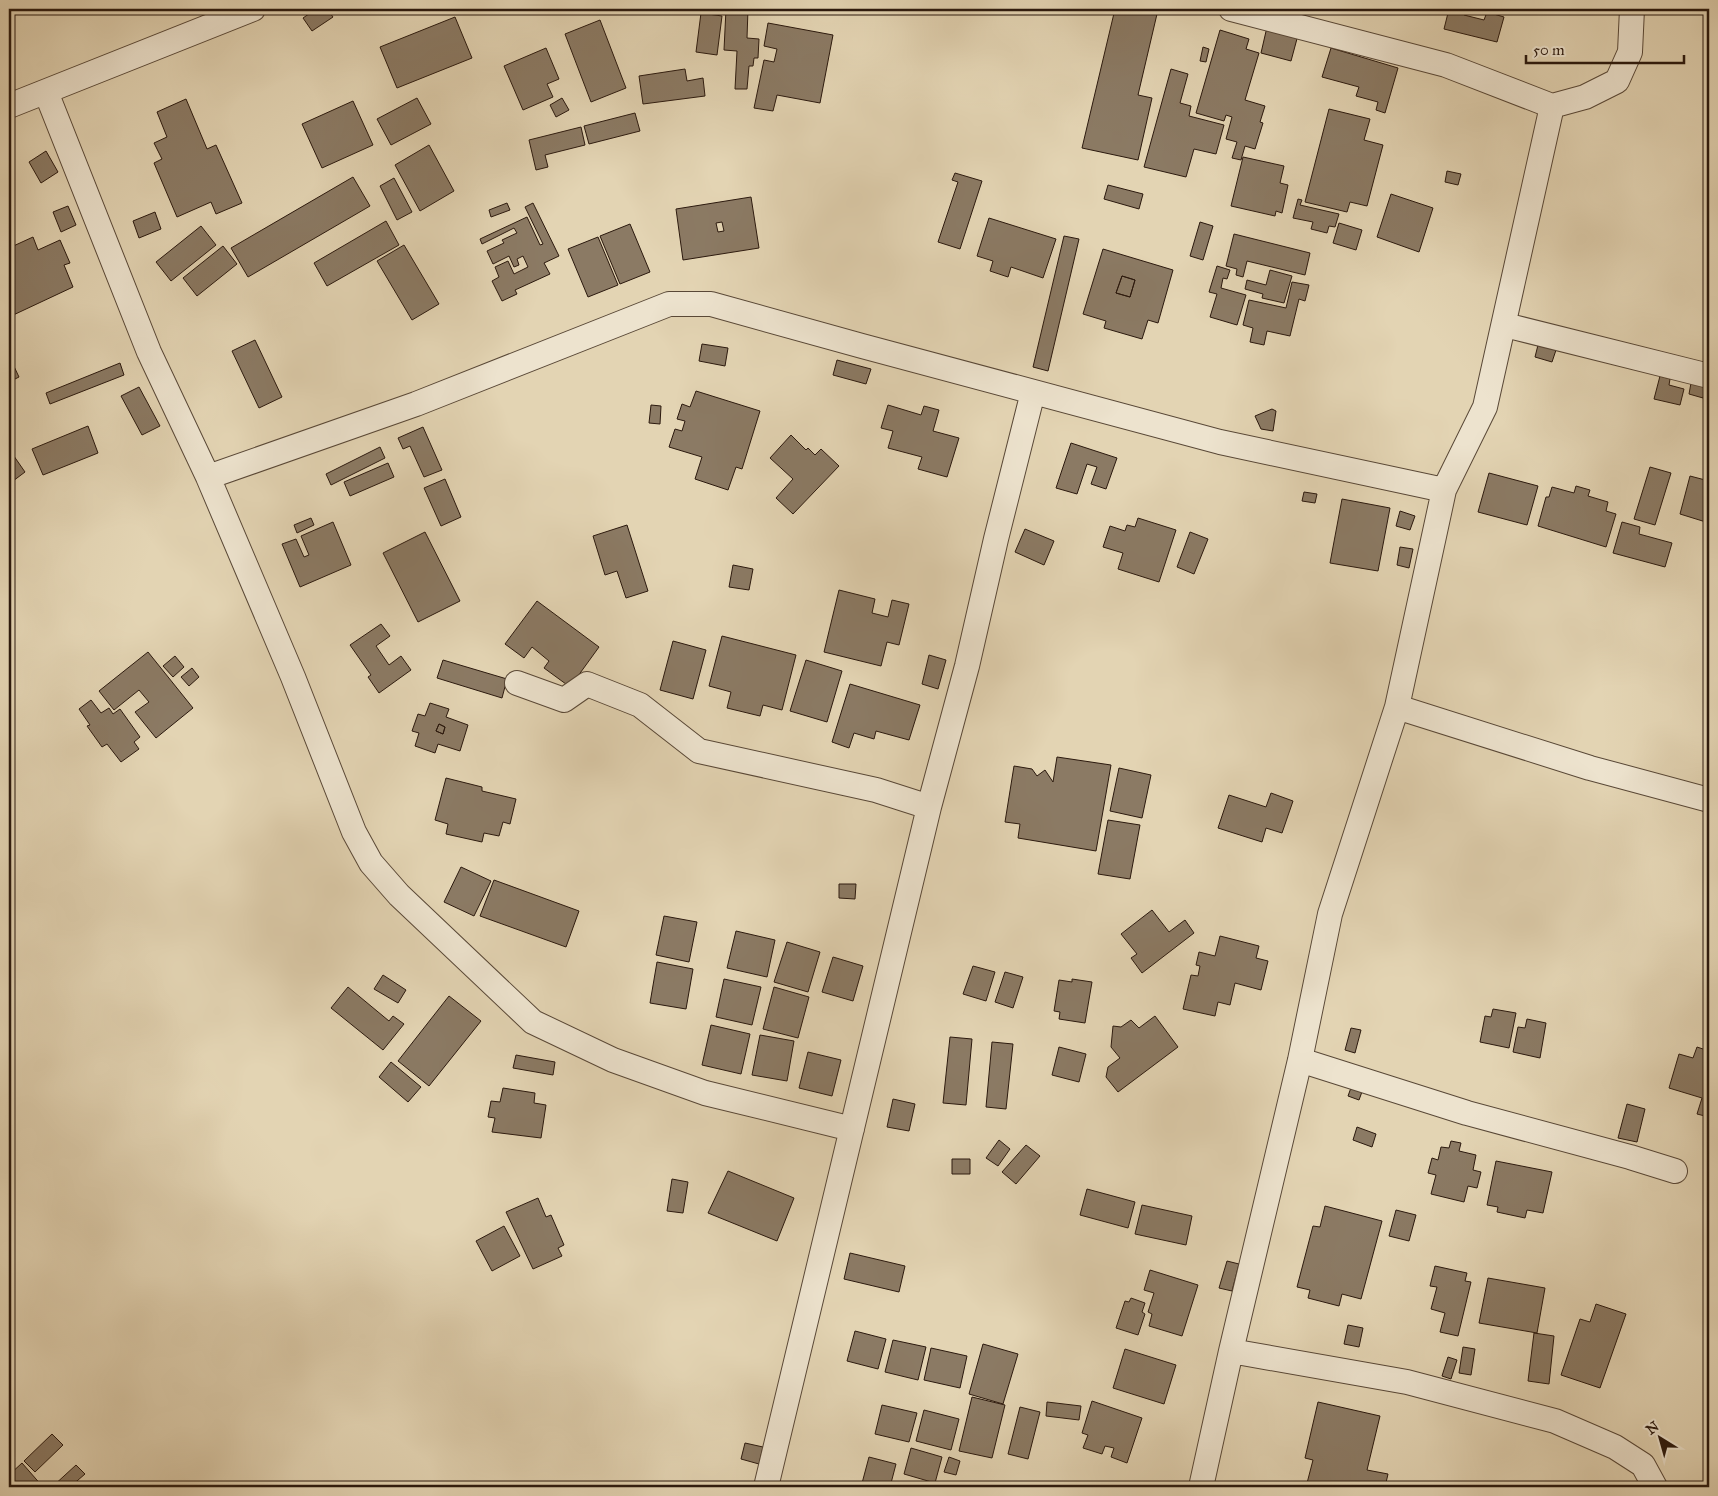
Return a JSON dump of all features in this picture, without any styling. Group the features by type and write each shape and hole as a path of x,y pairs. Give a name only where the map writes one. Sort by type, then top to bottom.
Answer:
{"street":[{"path":"9,106 253,9"},
{"path":"1231,9 1446,65 1552,106 1585,96 1616,81 1630,52 1632,9"},
{"path":"46,92 149,352 208,477 293,677 354,832 371,863 399,895 533,1022 613,1060 705,1093 852,1129"},
{"path":"1202,1487 1231,1351 1300,1060 1330,914 1397,707 1444,490 1485,407 1552,106"},
{"path":"208,477 416,404 669,304 711,304 1220,442 1444,490"},
{"path":"1504,325 1709,376"},
{"path":"766,1487 929,807 968,666 996,538 1033,392"},
{"path":"517,683 564,700 587,684 640,705 699,751 876,790 929,807"},
{"path":"1397,707 1590,768 1709,800"},
{"path":"1300,1060 1467,1113 1675,1171"},
{"path":"1231,1351 1408,1382 1555,1421 1615,1447 1643,1465 1655,1487"}],"building":[{"path":"316,9 327,9 333,17 312,31 303,18"},
{"path":"726,9 748,9 747,38 759,39 758,58 754,58 753,66 749,66 747,89 735,89 737,51 724,50"},
{"path":"1115,9 1135,9 1157,14 1138,95 1152,98 1138,160 1082,148"},
{"path":"1449,9 1466,9 1464,15 1484,20 1487,12 1504,17 1497,42 1444,29"},
{"path":"701,13 722,16 717,55 696,52"},
{"path":"455,17 472,58 397,88 380,47"},
{"path":"600,20 626,88 591,102 565,34"},
{"path":"768,23 833,35 820,103 777,95 773,111 754,108 764,60 774,62 777,49 764,46"},
{"path":"1267,27 1298,35 1291,61 1261,53"},
{"path":"1220,30 1249,39 1246,49 1259,53 1245,100 1265,106 1260,122 1263,123 1255,149 1245,146 1241,160 1232,158 1237,142 1226,139 1232,117 1226,115 1224,121 1196,113"},
{"path":"1203,47 1209,49 1206,62 1200,61"},
{"path":"546,48 559,79 547,84 553,97 523,110 504,66"},
{"path":"1331,48 1398,68 1385,113 1376,110 1378,102 1356,96 1359,87 1322,77"},
{"path":"685,69 687,81 703,78 705,96 643,104 639,76"},
{"path":"1171,69 1188,74 1180,103 1191,106 1189,116 1224,125 1216,154 1194,149 1186,177 1144,167"},
{"path":"417,98 431,124 391,145 377,119"},
{"path":"562,98 569,110 556,117 550,105"},
{"path":"186,99 207,149 216,145 242,203 216,214 211,202 177,217 154,163 162,159 154,143 167,137 157,112"},
{"path":"353,101 373,145 322,168 302,124"},
{"path":"1329,109 1370,119 1364,140 1383,145 1367,206 1350,202 1347,212 1305,202"},
{"path":"635,113 640,131 589,144 584,126"},
{"path":"581,127 585,145 545,155 548,167 536,170 529,140"},
{"path":"429,145 454,191 420,211 395,165"},
{"path":"46,151 58,172 41,183 29,162"},
{"path":"1243,157 1284,166 1280,183 1288,185 1282,213 1276,211 1275,216 1231,206"},
{"path":"1447,171 1461,174 1458,185 1445,182"},
{"path":"955,173 982,181 960,249 938,242 958,182 952,180"},
{"path":"353,177 370,206 248,277 231,248"},
{"path":"394,178 412,212 397,220 380,186"},
{"path":"1108,185 1143,194 1139,209 1104,199"},
{"path":"1391,194 1433,208 1419,252 1377,237"},
{"path":"751,197 759,248 683,260 676,209"},
{"path":"1298,199 1302,200 1300,205 1339,214 1335,227 1329,226 1327,233 1311,229 1313,222 1293,218"},
{"path":"507,203 510,210 491,217 489,210"},
{"path":"533,203 559,256 544,263 550,274 515,290 517,294 502,301 492,281 499,277 495,267 508,261 514,274 528,267 523,256 517,259 519,265 514,267 509,256 493,264 487,251 504,243 502,240 517,233 514,228 482,244 480,239 527,217 540,245 543,244 525,207"},
{"path":"68,206 76,225 61,232 53,212"},
{"path":"155,212 161,229 139,238 133,221"},
{"path":"989,218 1056,239 1043,278 1011,267 1008,277 990,271 993,261 977,256"},
{"path":"386,221 399,245 327,286 314,263"},
{"path":"722,222 724,231 718,232 716,223"},
{"path":"1200,222 1213,226 1203,260 1190,256"},
{"path":"1339,223 1362,230 1356,250 1333,243"},
{"path":"630,224 650,272 620,284 600,236"},
{"path":"201,226 216,245 171,281 156,262"},
{"path":"1234,234 1310,253 1305,275 1247,261 1243,277 1236,275 1237,269 1226,266"},
{"path":"1064,236 1079,239 1048,371 1033,367"},
{"path":"33,237 38,250 60,240 70,263 64,265 73,287 9,317 9,248"},
{"path":"598,237 618,285 588,297 568,249"},
{"path":"404,245 439,304 412,320 377,261"},
{"path":"223,246 237,264 197,296 183,278"},
{"path":"1103,249 1173,270 1158,323 1148,320 1142,339 1104,328 1106,321 1083,314","holes":["1122,276 1135,280 1130,297 1116,293"]},
{"path":"1217,266 1230,270 1227,279 1223,278 1221,288 1246,295 1237,325 1210,317 1217,294 1209,292"},
{"path":"1270,270 1292,276 1284,303 1262,298 1263,294 1245,289 1247,280 1266,285"},
{"path":"1122,276 1135,280 1130,297 1116,293"},
{"path":"1292,282 1309,285 1305,301 1299,299 1290,336 1267,331 1264,345 1250,342 1253,328 1243,325 1249,300 1286,308"},
{"path":"255,340 282,397 259,408 232,351"},
{"path":"702,344 728,348 725,366 699,361"},
{"path":"1538,345 1556,350 1552,362 1535,357"},
{"path":"11,360 19,377 9,382 9,361"},
{"path":"837,360 871,369 866,384 833,375"},
{"path":"120,363 124,375 50,404 46,393"},
{"path":"1660,376 1670,379 1669,385 1684,389 1680,405 1654,399"},
{"path":"1691,383 1706,387 1703,398 1689,394"},
{"path":"139,387 160,426 142,435 121,396"},
{"path":"696,391 760,411 742,469 736,467 728,490 695,479 702,457 669,447 675,429 682,431 685,421 677,419 682,404 690,407"},
{"path":"651,405 661,406 660,424 649,423"},
{"path":"888,405 921,415 924,406 939,410 933,431 959,438 947,477 918,469 922,457 888,448 893,431 881,428"},
{"path":"1272,409 1276,411 1273,431 1261,429 1255,416"},
{"path":"88,426 98,453 43,475 32,449"},
{"path":"423,427 442,470 424,477 410,446 403,449 398,438"},
{"path":"791,435 806,450 808,448 815,455 821,449 839,466 793,514 776,498 793,479 770,458"},
{"path":"1071,443 1117,458 1106,489 1091,484 1097,467 1087,464 1077,494 1056,488"},
{"path":"380,447 385,458 331,485 326,474"},
{"path":"9,449 25,472 9,484"},
{"path":"388,463 394,477 350,496 344,482"},
{"path":"1650,467 1671,473 1655,525 1634,519"},
{"path":"1489,473 1538,486 1527,525 1478,512"},
{"path":"1690,476 1709,481 1709,523 1680,514"},
{"path":"445,479 461,517 441,526 424,488"},
{"path":"1576,486 1590,490 1588,496 1608,502 1606,511 1616,514 1606,547 1538,526 1546,497 1549,497 1552,487 1574,493"},
{"path":"1304,492 1317,494 1315,503 1302,501"},
{"path":"1342,499 1390,508 1378,571 1330,563"},
{"path":"1400,511 1415,516 1410,530 1396,526"},
{"path":"311,518 314,525 297,533 294,525"},
{"path":"1138,518 1176,530 1159,582 1118,569 1123,553 1103,547 1110,526 1125,531 1127,525 1135,527"},
{"path":"333,522 351,565 300,587 282,544 296,539 304,557 309,555 301,536"},
{"path":"1622,522 1640,527 1639,534 1672,543 1665,567 1613,553"},
{"path":"627,525 648,591 626,598 617,571 605,575 593,536"},
{"path":"1025,529 1054,541 1044,565 1015,552"},
{"path":"425,532 460,601 418,622 383,553"},
{"path":"1190,532 1208,539 1194,574 1177,567"},
{"path":"1400,547 1413,549 1409,568 1397,565"},
{"path":"733,565 753,569 749,590 729,587"},
{"path":"839,590 875,599 872,613 888,617 892,600 909,604 899,645 887,642 881,666 824,652"},
{"path":"537,601 599,647 570,687 544,668 549,661 532,647 524,658 505,644"},
{"path":"381,624 390,636 376,646 389,665 401,656 411,670 379,693 368,677 371,675 350,645"},
{"path":"722,636 796,655 782,710 763,705 760,716 727,708 731,692 709,686"},
{"path":"673,641 706,650 693,699 660,690"},
{"path":"148,652 193,708 156,738 135,712 149,702 139,690 114,710 99,691"},
{"path":"929,655 946,660 938,689 922,684"},
{"path":"175,656 184,667 173,677 163,666"},
{"path":"443,660 507,679 502,698 437,678"},
{"path":"806,660 842,671 827,722 790,711"},
{"path":"192,668 199,677 189,686 181,677"},
{"path":"850,684 920,705 909,740 876,731 874,739 854,733 849,748 832,742"},
{"path":"91,700 101,713 109,708 113,714 120,709 140,737 134,742 139,749 121,762 107,744 102,747 87,726 90,725 79,709"},
{"path":"430,703 449,709 446,717 468,725 460,751 438,744 435,753 415,746 419,733 412,731 418,714 425,716","holes":["439,724 445,727 443,734 436,731"]},
{"path":"439,724 445,727 443,734 436,731"},
{"path":"1709,754 1709,777 1704,776"},
{"path":"1057,757 1111,765 1096,851 1018,838 1020,824 1005,822 1014,766 1032,769 1037,776 1045,770 1053,782"},
{"path":"1119,768 1151,775 1142,818 1110,811"},
{"path":"446,778 482,787 482,791 516,799 510,824 503,822 499,836 484,833 482,842 446,834 448,824 435,820"},
{"path":"1271,793 1293,801 1282,833 1266,828 1262,842 1218,828 1229,795 1266,807"},
{"path":"1108,820 1140,825 1130,879 1098,874"},
{"path":"461,867 491,881 474,916 444,902"},
{"path":"494,880 579,911 566,947 480,916"},
{"path":"839,884 856,884 855,899 839,898"},
{"path":"1152,910 1169,932 1185,920 1194,933 1142,973 1131,958 1137,954 1121,934"},
{"path":"664,916 697,922 689,962 656,955"},
{"path":"736,931 775,940 767,977 727,968"},
{"path":"1220,936 1259,946 1256,958 1268,961 1261,990 1235,983 1230,1005 1218,1002 1215,1016 1183,1009 1191,975 1198,976 1200,966 1196,965 1199,952 1215,956"},
{"path":"787,942 820,952 808,992 774,982"},
{"path":"833,957 863,966 853,1001 822,992"},
{"path":"657,962 693,969 686,1009 650,1003"},
{"path":"973,966 995,972 986,1001 963,994"},
{"path":"1005,972 1023,977 1013,1008 995,1002"},
{"path":"383,975 406,990 398,1003 374,989"},
{"path":"724,979 761,987 752,1025 716,1017"},
{"path":"1072,979 1092,982 1085,1023 1059,1019 1060,1012 1054,1011 1059,980 1072,982"},
{"path":"348,987 389,1021 393,1016 404,1024 383,1050 331,1008"},
{"path":"774,987 809,997 798,1038 763,1029"},
{"path":"449,996 481,1021 429,1086 398,1061"},
{"path":"1493,1009 1516,1013 1509,1048 1480,1042 1485,1016 1491,1017"},
{"path":"1155,1016 1178,1047 1118,1092 1106,1077 1108,1067 1120,1058 1111,1047 1113,1026 1121,1027 1131,1020 1139,1028"},
{"path":"1527,1019 1546,1023 1540,1058 1513,1052 1518,1027 1525,1028"},
{"path":"711,1025 750,1034 741,1074 702,1065"},
{"path":"1351,1028 1361,1030 1355,1053 1345,1050"},
{"path":"760,1035 794,1041 787,1081 752,1075"},
{"path":"950,1037 972,1039 966,1105 943,1103"},
{"path":"992,1042 1013,1044 1006,1109 986,1107"},
{"path":"1059,1047 1086,1054 1079,1082 1052,1075"},
{"path":"1697,1047 1709,1051 1709,1117 1697,1114 1702,1098 1669,1088 1679,1054 1693,1058"},
{"path":"808,1052 841,1060 832,1096 799,1088"},
{"path":"516,1055 555,1062 553,1075 513,1068"},
{"path":"391,1062 421,1087 408,1102 379,1077"},
{"path":"1352,1085 1363,1089 1359,1100 1348,1096"},
{"path":"503,1088 535,1093 534,1103 546,1105 541,1138 492,1132 495,1118 488,1117 491,1101 500,1102"},
{"path":"893,1099 915,1104 909,1131 887,1127"},
{"path":"1627,1104 1645,1109 1637,1142 1618,1138"},
{"path":"1357,1127 1376,1134 1372,1147 1353,1140"},
{"path":"999,1140 1010,1149 998,1166 986,1158"},
{"path":"1451,1141 1461,1143 1459,1151 1476,1155 1473,1170 1481,1172 1477,1188 1468,1186 1464,1202 1431,1194 1436,1175 1428,1173 1432,1158 1438,1160 1441,1147 1449,1148"},
{"path":"1026,1145 1040,1156 1016,1184 1002,1172"},
{"path":"952,1159 970,1159 970,1174 952,1174"},
{"path":"1496,1161 1552,1172 1543,1213 1527,1210 1525,1218 1497,1212 1498,1207 1487,1205"},
{"path":"728,1171 794,1198 777,1241 708,1213"},
{"path":"672,1179 688,1182 683,1213 667,1211"},
{"path":"1087,1189 1135,1202 1128,1228 1080,1215"},
{"path":"538,1198 546,1217 551,1215 564,1245 558,1248 562,1256 533,1269 506,1212"},
{"path":"1142,1205 1192,1216 1186,1245 1135,1234"},
{"path":"1325,1206 1382,1221 1361,1299 1342,1294 1339,1306 1308,1298 1310,1290 1297,1287 1313,1226 1320,1227"},
{"path":"1396,1210 1416,1215 1409,1241 1389,1236"},
{"path":"504,1226 520,1256 492,1271 476,1241"},
{"path":"850,1253 905,1266 899,1292 844,1279"},
{"path":"1227,1261 1239,1264 1232,1291 1219,1288"},
{"path":"1435,1266 1467,1273 1465,1281 1471,1282 1458,1336 1440,1332 1445,1313 1431,1309 1437,1287 1430,1286"},
{"path":"1150,1270 1198,1285 1182,1336 1149,1326 1152,1314 1148,1312 1154,1293 1144,1290"},
{"path":"1488,1278 1545,1288 1537,1333 1479,1323"},
{"path":"1131,1298 1145,1303 1142,1312 1145,1314 1138,1335 1116,1328 1125,1301 1129,1302"},
{"path":"1596,1304 1626,1314 1600,1388 1561,1375 1580,1319 1590,1322"},
{"path":"1348,1325 1363,1328 1359,1347 1344,1344"},
{"path":"855,1331 886,1339 878,1369 847,1361"},
{"path":"1534,1333 1554,1336 1549,1384 1528,1381"},
{"path":"893,1340 926,1347 918,1380 885,1372"},
{"path":"983,1344 1018,1354 1003,1404 969,1394"},
{"path":"1463,1347 1475,1349 1471,1375 1459,1373"},
{"path":"931,1348 967,1356 960,1388 924,1380"},
{"path":"1125,1349 1176,1365 1164,1404 1113,1388"},
{"path":"1448,1357 1457,1360 1451,1379 1442,1376"},
{"path":"972,1397 1005,1405 992,1458 959,1451"},
{"path":"1092,1401 1142,1418 1127,1463 1111,1457 1114,1448 1105,1446 1102,1454 1083,1448 1088,1435 1082,1433"},
{"path":"1047,1402 1081,1406 1079,1420 1046,1416"},
{"path":"1318,1402 1380,1416 1367,1470 1388,1474 1385,1487 1306,1487 1313,1460 1305,1458"},
{"path":"882,1405 917,1413 909,1442 875,1434"},
{"path":"1020,1407 1040,1412 1028,1459 1008,1454"},
{"path":"924,1410 959,1419 951,1450 916,1441"},
{"path":"52,1434 63,1445 35,1472 24,1461"},
{"path":"745,1443 763,1447 759,1464 741,1459"},
{"path":"911,1448 942,1457 935,1483 904,1474"},
{"path":"869,1457 896,1464 890,1487 861,1487"},
{"path":"949,1457 960,1461 956,1475 944,1472"},
{"path":"22,1463 43,1487 9,1487 9,1475"},
{"path":"76,1465 85,1474 70,1487 52,1487"},
{"path":"687,1483 706,1486 706,1487 686,1487"}]}
